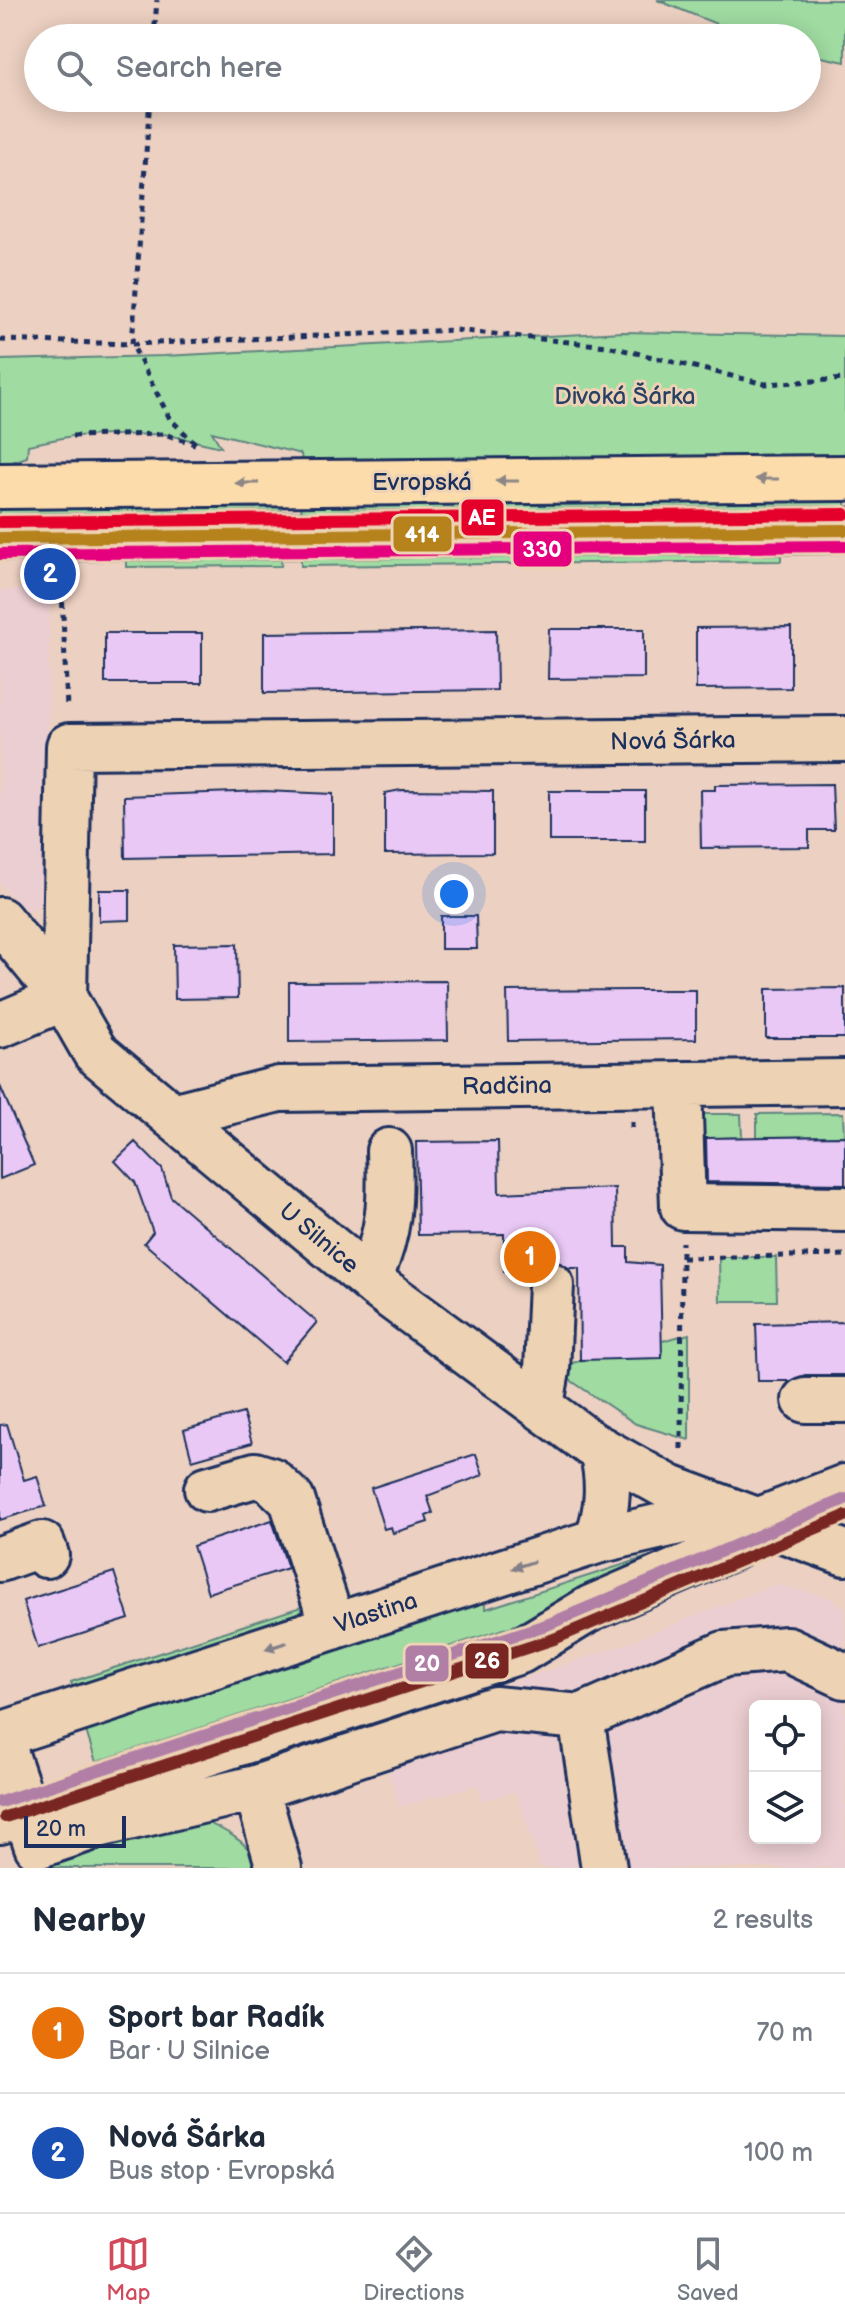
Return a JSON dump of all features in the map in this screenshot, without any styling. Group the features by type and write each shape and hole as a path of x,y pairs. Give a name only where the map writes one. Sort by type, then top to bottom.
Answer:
{"main road":[{"name":"Evropská","path":"0,486 845,478"},
{"path":"0,538 845,530"}],"street":[{"name":"Nová Šárka","path":"69,746 845,739"},
{"path":"0,1025 64,998 69,746"},
{"name":"U Silnice","path":"0,920 64,998 95,1052 369,1279 602,1450 670,1488 845,1553"},
{"name":"Radčina","path":"172,1116 279,1089 845,1082"},
{"path":"679,1084 683,1207 845,1209"},
{"path":"369,1279 384,1246 391,1212 389,1151"},
{"path":"541,1405 547,1370 551,1285"},
{"path":"597,1541 608,1507 608,1476 602,1450"},
{"path":"207,1489 255,1475 271,1480 292,1500 333,1627"},
{"name":"Vlastina","path":"0,1736 597,1541 696,1518 757,1521 845,1487"},
{"name":"Vlastina","path":"15,1833 520,1651 591,1608 735,1546 757,1521"},
{"path":"0,1559 42,1544 46,1555"},
{"path":"0,1736 15,1833 102,1824 256,1788 495,1709 581,1717 724,1654 787,1649 845,1676"},
{"path":"581,1717 604,1868"},
{"path":"256,1788 279,1868"}],"path":[{"path":"155,24 157,0"},
{"path":"72,436 164,434 196,444 170,419 132,344 149,112"},
{"path":"0,340 132,344 455,330 607,346 765,384 845,379"},
{"path":"62,590 69,746"},
{"path":"681,1449 682,1231"},
{"path":"682,1258 845,1255"}],"shaded area":[{"path":"0,590 39,590 50,598 46,902 27,912 0,884"},
{"path":"775,1584 828,1597 845,1608 845,1868 541,1868 516,1792 482,1801 477,1785 400,1807 374,1729 617,1647"}],"green space":[{"path":"657,0 845,0 845,62 821,57 821,24 716,24"},
{"name":"Divoká Šárka","path":"623,332 845,336 845,458 302,462 301,454 212,432 221,447 164,434 72,436 28,445 27,457 0,466 0,360 164,356"},
{"path":"845,499 845,512 302,517 301,504"},
{"path":"282,504 281,516 0,519 0,507"},
{"path":"781,553 781,561 301,566 301,558"},
{"path":"282,557 281,566 126,567 126,560"},
{"path":"843,1113 844,1136 757,1137 757,1114"},
{"path":"697,1114 741,1114 742,1137 694,1139"},
{"path":"719,1257 776,1257 777,1301 720,1301"},
{"path":"689,1334 689,1440 636,1424 552,1368"},
{"path":"647,1557 653,1571 519,1624 96,1762 84,1725 482,1597 486,1609"},
{"path":"316,1602 320,1614 76,1698 71,1682"},
{"path":"189,1815 222,1829 240,1841 261,1868 21,1868"}],"building":[{"path":"791,627 791,688 696,689 696,628"},
{"path":"549,629 644,629 644,678 548,679"},
{"path":"496,630 497,690 264,693 264,633"},
{"path":"105,633 202,633 202,683 105,683"},
{"path":"832,784 834,830 809,830 809,847 701,848 700,790 715,790 715,785"},
{"path":"401,790 493,791 493,853 385,854 385,793"},
{"path":"264,791 333,794 333,854 125,858 124,796"},
{"path":"549,791 645,791 645,841 549,841"},
{"path":"99,890 130,890 130,920 99,921"},
{"path":"441,916 476,916 477,949 441,949"},
{"path":"237,944 238,998 175,999 174,945"},
{"path":"447,981 448,1040 289,1042 289,982"},
{"path":"845,988 845,1038 766,1038 766,989"},
{"path":"696,990 696,1039 508,1041 507,991"},
{"path":"0,1086 34,1165 0,1179"},
{"path":"845,1136 845,1184 707,1182 706,1138"},
{"path":"498,1141 499,1193 615,1188 616,1247 628,1247 628,1262 660,1265 662,1358 580,1360 579,1268 569,1268 551,1260 532,1270 504,1271 504,1234 418,1235 416,1142"},
{"path":"135,1142 162,1169 171,1197 317,1322 283,1362 144,1243 153,1232 135,1182 115,1161"},
{"path":"845,1322 845,1375 805,1375 790,1381 758,1381 756,1324"},
{"path":"243,1413 252,1443 192,1460 184,1430"},
{"path":"7,1424 24,1480 37,1476 46,1506 0,1520 0,1425"},
{"path":"476,1454 483,1475 427,1496 433,1513 426,1516 428,1522 393,1533 391,1527 384,1529 371,1488"},
{"path":"272,1520 288,1568 208,1593 193,1546"},
{"path":"114,1572 129,1619 38,1648 23,1601"}],"tram line":[{"name":"20","path":"0,1802 549,1624 845,1499"}],"transit line":[{"name":"AE","path":"0,522 845,514"},
{"name":"414","path":"0,538 845,530"},
{"name":"330","path":"0,554 845,546"},
{"name":"26","path":"5,1817 554,1639 845,1516"}],"place":[{"name":"Nová Šárka","path":"50,574"},
{"name":"Sport bar Radík","path":"530,1257"}]}
